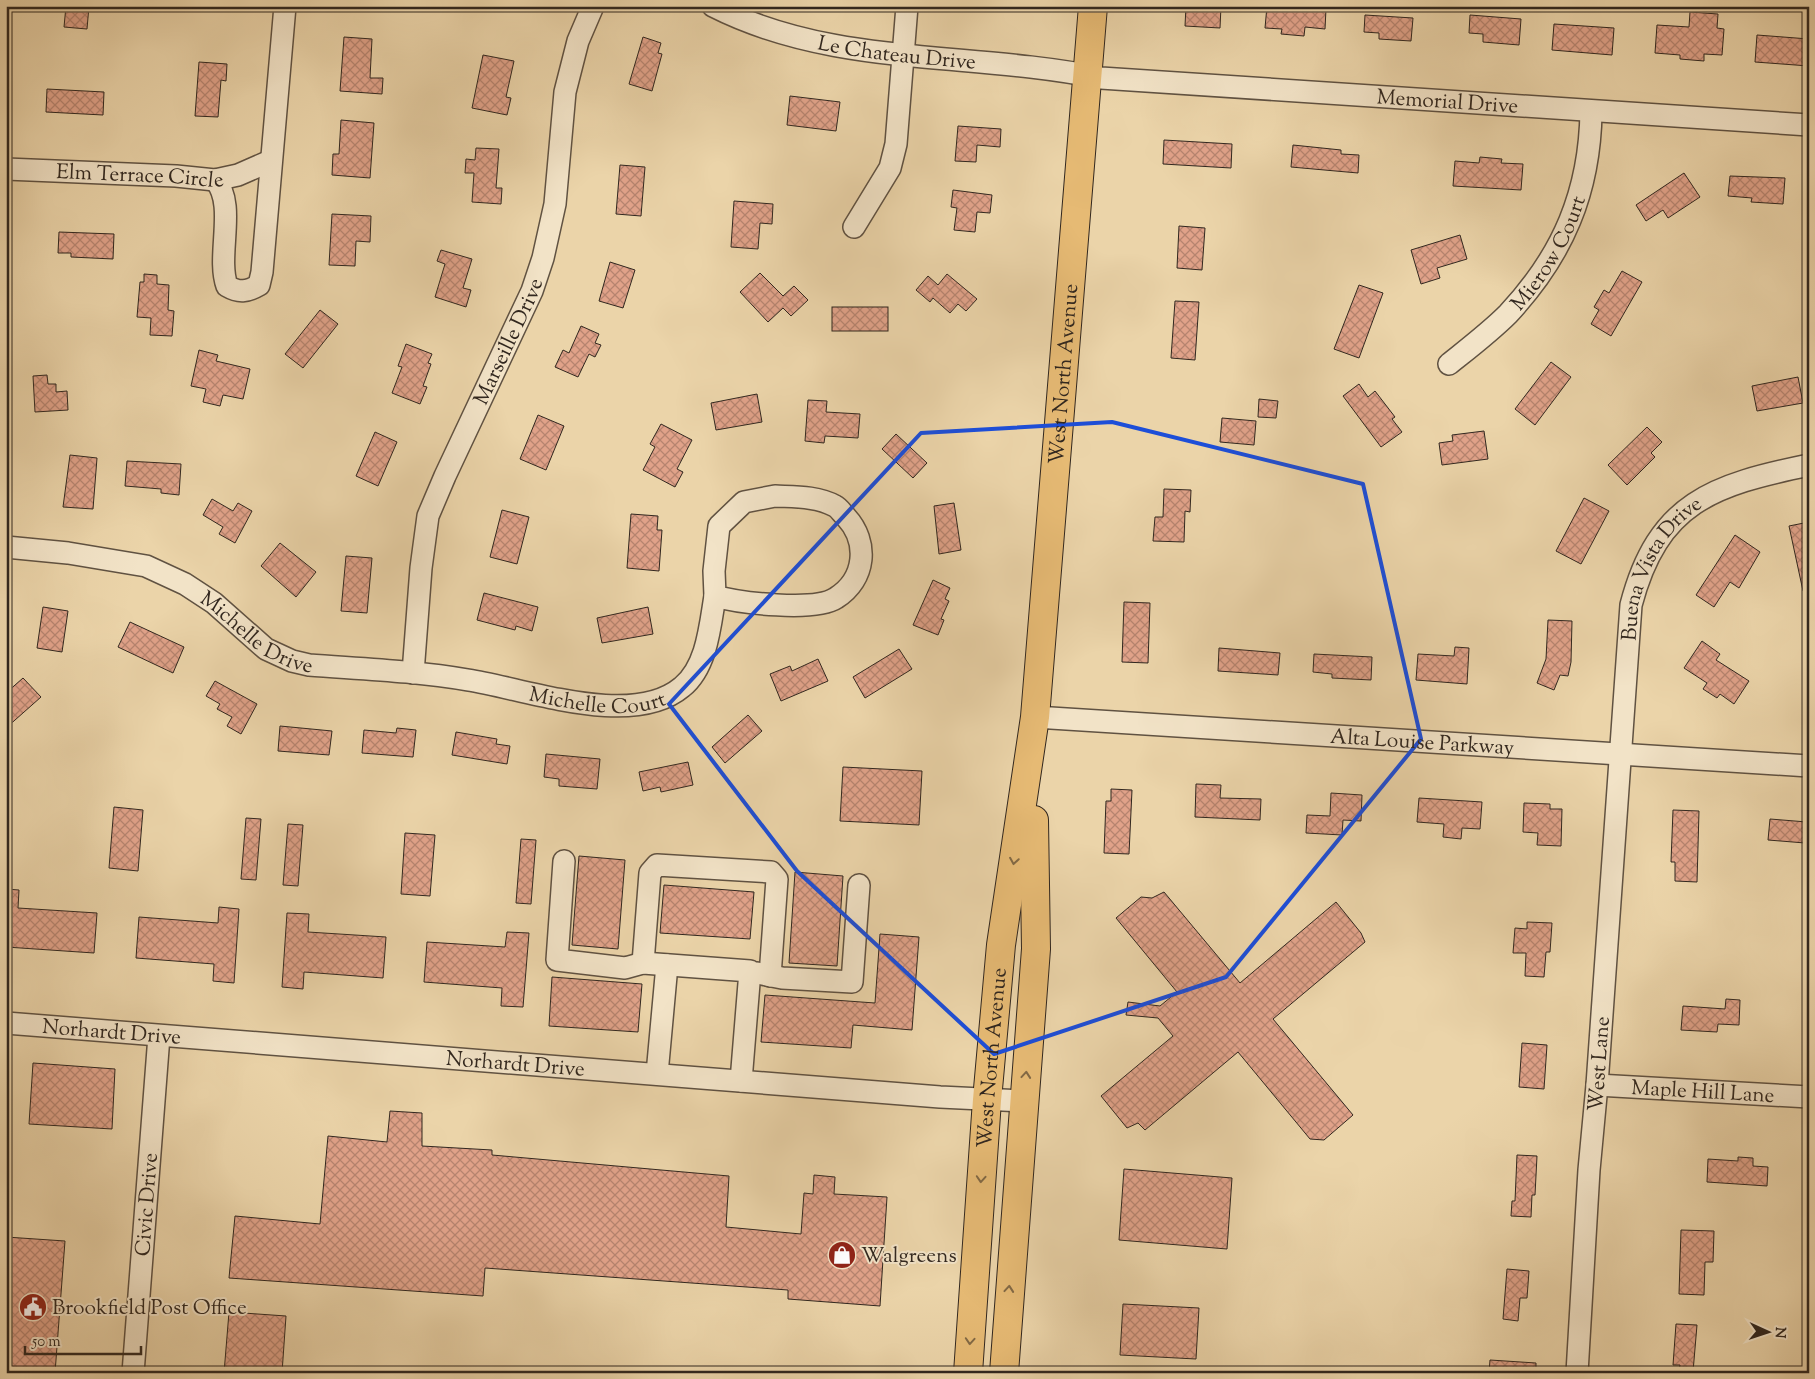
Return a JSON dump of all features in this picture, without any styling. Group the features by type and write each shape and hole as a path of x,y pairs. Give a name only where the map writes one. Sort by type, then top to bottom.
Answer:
{"main road":[{"name":"West North Avenue","path":"968,1373 987,1100 1001,946 1034,730 1093,6"},
{"name":"West North Avenue","path":"1004,1373 1036,949 1034,730"}],"street":[{"path":"215,180 221,187 224,201 222,274 227,286 236,292 250,290 259,285 262,272 270,161 285,6"},
{"name":"Marseille Drive","path":"413,673 423,551 428,516 532,291 550,230 555,204 565,92 578,42 593,6"},
{"name":"Le Chateau Drive","path":"713,6 750,22 806,41 903,56 1067,70 1087,75"},
{"path":"854,228 890,168 896,144 907,6"},
{"name":"Memorial Drive","path":"1087,75 1216,88 1809,125"},
{"name":"Mierow Court","path":"1449,364 1506,315 1529,290 1557,250 1583,181 1590,143 1591,110"},
{"name":"Elm Terrace Circle","path":"6,169 176,176 215,180 238,175 270,161"},
{"name":"Buena Vista Drive","path":"1620,756 1631,605 1642,568 1660,536 1678,516 1700,498 1732,483 1809,465"},
{"name":"Michelle Court","path":"413,673 468,680 585,703 629,706 658,702 682,687 699,667 715,596 714,570 720,526 744,502 775,496 822,501 837,507 855,527 861,545 861,565 854,583 835,599 817,605 790,606 736,602 715,596"},
{"name":"Michelle Drive","path":"6,547 146,566 185,584 214,603 266,649 292,661 310,665 413,673"},
{"name":"Alta Louise Parkway","path":"1034,730 1225,728 1620,756 1809,766"},
{"name":"West Lane","path":"1577,1373 1589,1170 1597,1085 1620,756"},
{"path":"564,861 557,960 625,968 643,963 852,982 859,885"},
{"path":"643,963 650,873 657,864 771,872 777,879 741,1081"},
{"path":"657,1074 667,965"},
{"name":"Norhardt Drive","path":"6,1023 987,1100 1024,1101"},
{"name":"Civic Drive","path":"133,1373 159,1036"},
{"name":"Maple Hill Lane","path":"1597,1085 1809,1097"}],"highlighted area":[{"path":"1112,422 1363,484 1421,739 1226,977 994,1054 797,871 669,704 921,433"}],"building":[{"path":"66,6 89,6 87,29 64,27"},
{"path":"1186,6 1221,6 1220,28 1185,26"},
{"path":"1267,6 1312,6 1312,8 1326,9 1325,29 1305,27 1304,36 1281,34 1282,29 1265,28"},
{"path":"1690,12 1718,14 1717,28 1724,29 1722,55 1704,54 1704,61 1680,59 1680,55 1655,53 1657,25 1689,27"},
{"path":"1365,15 1413,18 1411,41 1379,39 1379,33 1364,32"},
{"path":"1470,15 1521,19 1519,45 1483,42 1483,34 1469,33"},
{"path":"1554,24 1614,28 1612,55 1552,50"},
{"path":"1757,35 1809,39 1809,66 1755,62"},
{"path":"344,37 372,39 370,78 383,78 382,94 340,91"},
{"path":"643,37 661,43 658,53 662,54 652,91 629,84"},
{"path":"483,55 514,61 506,97 511,98 507,115 472,108"},
{"path":"199,62 227,64 226,81 221,80 218,117 195,116"},
{"path":"47,89 104,92 103,115 46,112"},
{"path":"790,96 840,102 836,131 787,125"},
{"path":"341,120 374,123 370,178 332,175 333,154 339,154"},
{"path":"958,126 1001,129 1000,147 977,145 976,162 955,161"},
{"path":"1164,140 1232,144 1231,168 1163,164"},
{"path":"1293,145 1341,150 1341,154 1359,155 1358,173 1291,167"},
{"path":"476,148 499,149 496,188 502,188 501,204 472,202 474,173 465,173 466,159 475,160"},
{"path":"1480,157 1502,159 1501,163 1523,164 1521,190 1453,186 1455,161 1479,163"},
{"path":"620,165 645,167 641,216 616,214"},
{"path":"1684,173 1700,197 1668,218 1663,210 1646,221 1636,205"},
{"path":"1730,176 1785,178 1783,204 1751,202 1752,198 1728,196"},
{"path":"953,190 992,195 990,213 977,212 975,232 954,230 957,208 951,207"},
{"path":"734,201 773,204 772,224 760,223 758,249 731,247"},
{"path":"332,214 371,216 370,242 356,241 355,266 329,265"},
{"path":"1179,226 1205,228 1202,270 1177,268"},
{"path":"59,232 114,234 113,259 71,257 71,253 58,253"},
{"path":"1460,235 1467,259 1437,268 1440,278 1421,284 1411,250"},
{"path":"441,250 472,259 463,288 471,290 466,307 435,297 445,264 437,261"},
{"path":"610,262 635,270 623,308 599,301"},
{"path":"1622,271 1642,282 1611,336 1591,324 1599,310 1594,307 1604,290 1609,293"},
{"path":"760,273 783,296 794,286 808,300 791,316 783,308 768,322 740,292"},
{"path":"144,274 157,275 157,284 169,285 168,310 174,311 172,336 150,335 151,318 137,317 140,282 144,282"},
{"path":"947,274 977,299 966,311 958,304 950,313 933,298 930,302 916,290 928,276 938,285"},
{"path":"1359,285 1383,293 1359,358 1334,349"},
{"path":"1175,301 1199,302 1195,360 1171,358"},
{"path":"832,307 888,307 888,331 832,331"},
{"path":"320,310 338,324 303,368 285,354"},
{"path":"581,326 599,334 595,343 601,345 595,357 589,354 578,377 555,367 563,350 569,353"},
{"path":"406,344 432,354 428,363 431,364 423,386 427,387 420,404 392,393 402,367 398,366"},
{"path":"199,350 218,355 216,361 250,369 243,399 223,395 220,406 203,402 206,389 191,386"},
{"path":"1551,362 1571,377 1535,425 1515,409"},
{"path":"47,375 48,384 56,384 56,392 67,391 68,410 35,412 33,376"},
{"path":"1798,377 1803,403 1757,411 1752,386"},
{"path":"1359,384 1368,397 1375,391 1395,417 1392,419 1402,432 1381,447 1343,396"},
{"path":"757,394 762,422 716,430 711,403"},
{"path":"1259,399 1278,401 1276,418 1258,417"},
{"path":"808,400 827,401 826,412 860,414 858,438 825,436 824,443 805,441"},
{"path":"538,415 564,426 546,470 520,459"},
{"path":"1222,418 1256,421 1254,445 1220,442"},
{"path":"661,424 692,440 677,469 683,472 675,487 643,470 655,447 650,444"},
{"path":"1647,427 1662,442 1651,453 1655,457 1627,485 1608,465"},
{"path":"1484,431 1488,459 1442,465 1439,443 1453,441 1452,435"},
{"path":"375,432 397,442 378,486 356,476"},
{"path":"896,434 927,463 913,478 882,449"},
{"path":"70,455 97,458 93,509 63,507"},
{"path":"127,461 181,464 179,495 161,493 161,489 125,486"},
{"path":"1164,489 1191,490 1190,512 1185,511 1184,542 1153,541 1155,517 1163,517"},
{"path":"1584,498 1609,511 1581,564 1556,551"},
{"path":"212,499 233,511 238,503 252,511 235,543 219,534 223,527 203,515"},
{"path":"954,503 961,550 939,554 934,506"},
{"path":"502,510 529,517 517,564 490,557"},
{"path":"631,514 658,516 657,530 662,530 659,571 627,568"},
{"path":"1809,522 1809,591 1803,591 1789,526"},
{"path":"1735,535 1760,552 1739,588 1730,582 1714,607 1696,595"},
{"path":"280,543 316,572 296,597 261,566"},
{"path":"346,556 372,558 367,613 341,611"},
{"path":"933,580 950,588 945,599 949,601 941,619 944,620 938,635 913,625"},
{"path":"484,593 538,607 532,631 516,626 515,630 477,620"},
{"path":"1124,602 1150,603 1148,663 1122,662"},
{"path":"43,607 68,611 62,652 37,648"},
{"path":"648,607 653,634 602,643 597,618"},
{"path":"1548,620 1572,621 1571,662 1568,676 1560,675 1554,690 1537,683 1546,659"},
{"path":"130,622 184,647 173,673 118,647"},
{"path":"1702,641 1720,654 1716,660 1749,681 1734,704 1720,694 1717,698 1703,689 1707,683 1684,668"},
{"path":"1455,647 1469,648 1467,684 1416,680 1418,654 1454,656"},
{"path":"1219,648 1280,653 1278,675 1218,671"},
{"path":"899,649 912,669 865,698 853,677"},
{"path":"1314,654 1372,657 1371,680 1332,678 1332,674 1313,672"},
{"path":"818,659 828,681 781,701 770,674 790,666 792,671"},
{"path":"23,678 41,697 6,728 6,693"},
{"path":"215,681 257,704 241,734 227,726 232,717 217,709 220,704 206,696"},
{"path":"748,715 762,731 725,763 712,747"},
{"path":"280,726 332,731 329,755 278,751"},
{"path":"397,728 416,730 413,757 362,753 364,730 396,733"},
{"path":"456,732 497,739 496,744 510,746 507,764 452,755"},
{"path":"546,754 600,759 597,789 559,786 559,779 544,777"},
{"path":"688,762 693,785 661,792 660,787 643,791 639,772"},
{"path":"843,767 922,771 919,825 840,821"},
{"path":"1196,784 1221,785 1220,798 1261,799 1260,820 1195,817"},
{"path":"1111,789 1132,790 1129,854 1104,853 1106,801 1111,801"},
{"path":"1331,793 1362,795 1361,821 1343,820 1342,835 1306,833 1307,815 1330,816"},
{"path":"1419,798 1482,802 1480,829 1462,828 1461,839 1443,837 1444,824 1417,822"},
{"path":"1524,803 1550,804 1550,809 1562,809 1561,846 1537,845 1538,833 1523,832"},
{"path":"114,807 143,810 138,871 109,868"},
{"path":"1673,810 1699,811 1697,882 1675,881 1675,862 1671,862"},
{"path":"246,818 261,819 256,880 241,879"},
{"path":"1770,819 1807,822 1805,843 1768,840"},
{"path":"288,824 303,825 298,886 283,885"},
{"path":"405,833 435,835 430,896 401,894"},
{"path":"521,839 536,840 531,904 516,903"},
{"path":"579,856 625,860 618,949 572,945"},
{"path":"795,872 843,876 837,966 789,963"},
{"path":"664,885 754,892 750,939 660,933"},
{"path":"6,889 19,890 18,908 97,913 94,953 6,947"},
{"path":"1164,892 1240,983 1336,902 1361,933 1365,942 1273,1019 1353,1115 1324,1140 1310,1139 1238,1052 1145,1130 1138,1123 1127,1128 1101,1096 1173,1036 1158,1018 1126,1015 1128,1002 1160,1006 1177,992 1116,918 1141,897 1152,898"},
{"path":"219,907 239,909 234,983 213,981 214,964 136,958 139,917 218,923"},
{"path":"287,913 309,914 308,932 386,937 383,978 304,972 303,989 282,987"},
{"path":"1527,922 1552,923 1550,952 1546,952 1544,977 1525,976 1526,953 1513,953 1515,928 1527,929"},
{"path":"507,932 529,933 523,1007 501,1006 502,988 424,982 427,942 505,947"},
{"path":"880,934 919,937 912,1030 853,1025 851,1048 761,1042 765,995 875,1003"},
{"path":"552,977 642,984 638,1032 549,1026"},
{"path":"1726,999 1740,1000 1739,1025 1718,1024 1717,1032 1681,1030 1683,1006 1725,1009"},
{"path":"1522,1043 1547,1045 1544,1089 1519,1087"},
{"path":"33,1063 115,1069 112,1129 29,1124"},
{"path":"390,1111 422,1113 422,1146 492,1150 492,1155 729,1176 726,1227 801,1234 804,1193 813,1194 814,1175 835,1177 834,1194 887,1197 880,1306 788,1299 788,1290 485,1268 483,1296 229,1278 235,1216 320,1224 328,1136 387,1142"},
{"path":"1517,1155 1537,1156 1535,1195 1532,1195 1531,1217 1511,1216 1512,1201 1515,1201"},
{"path":"1738,1157 1753,1158 1753,1166 1768,1167 1767,1186 1707,1182 1708,1159 1738,1161"},
{"path":"1124,1169 1232,1178 1227,1249 1119,1240"},
{"path":"1681,1230 1714,1231 1713,1262 1705,1262 1704,1295 1679,1294"},
{"name":"Brookfield Post Office","path":"6,1237 65,1241 55,1373 6,1373"},
{"path":"1507,1269 1529,1271 1527,1298 1520,1298 1518,1321 1503,1319"},
{"path":"1123,1304 1199,1308 1196,1359 1120,1355"},
{"path":"229,1312 286,1316 282,1373 224,1373"},
{"path":"1676,1324 1697,1325 1693,1372 1679,1371 1680,1365 1673,1365"},
{"path":"1490,1360 1536,1363 1536,1373 1489,1373"}],"place":[{"name":"Walgreens","path":"842,1255"},
{"name":"Brookfield Post Office","path":"33,1307"}]}
